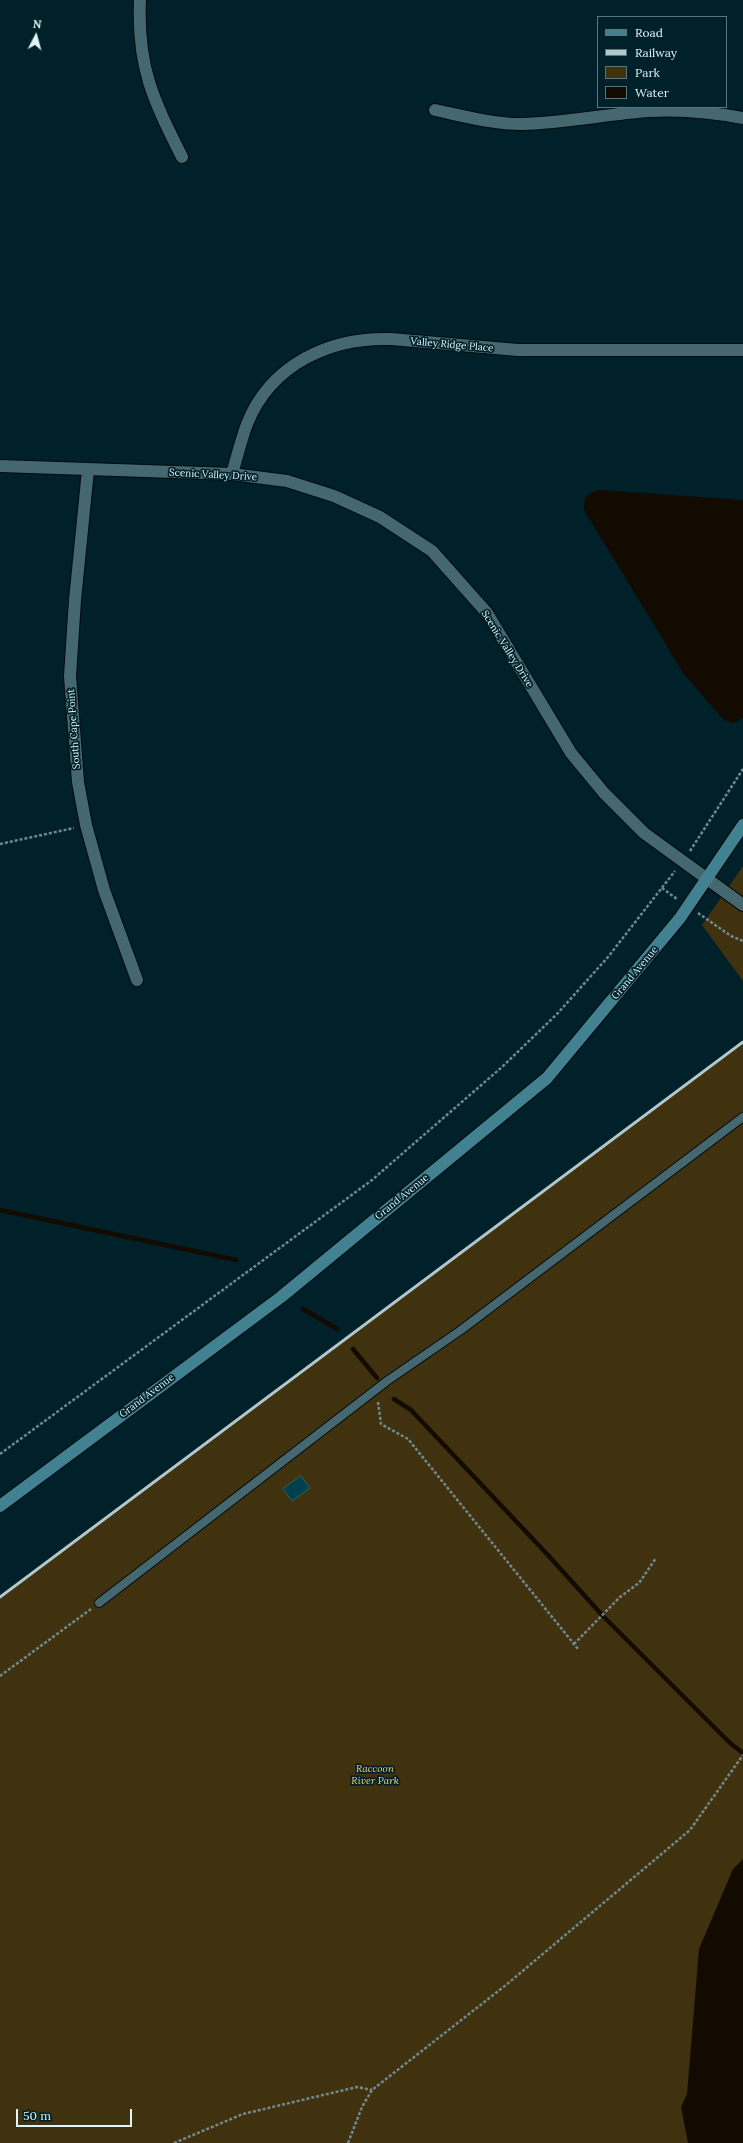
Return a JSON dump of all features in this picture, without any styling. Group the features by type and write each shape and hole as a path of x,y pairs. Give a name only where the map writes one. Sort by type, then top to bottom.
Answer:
{"main road":[{"name":"Grand Avenue","path":"0,1506 281,1297 547,1078 666,935 708,879 743,825"}],"street":[{"path":"140,0 140,34 147,79 157,106 182,157"},
{"path":"435,110 491,121 520,124 650,111 687,111 743,118"},
{"name":"Valley Ridge Place","path":"232,474 247,424 258,402 274,383 306,357 325,348 346,342 370,338 518,350 743,350"},
{"name":"Scenic Valley Drive","path":"0,466 232,474 287,481 334,496 380,517 432,551 487,613 571,753 604,793 644,833 743,905"},
{"name":"South Cape Point","path":"88,470 75,600 70,676 78,782 86,825 104,890 137,980"}],"lane":[{"path":"99,1603 377,1389 461,1330 743,1117"}],"path":[{"path":"693,847 743,769"},
{"path":"0,844 86,825"},
{"path":"0,1454 372,1180 502,1068 557,1014 608,957 672,875"},
{"path":"662,888 669,893"},
{"path":"710,922 731,936 743,941"},
{"path":"377,1389 381,1424 408,1439 578,1649"},
{"path":"574,1644 620,1597 639,1583 656,1558"},
{"path":"0,1676 99,1603"},
{"path":"348,2143 362,2107 372,2090 506,1985 690,1830 743,1755"},
{"path":"174,2143 242,2114 357,2087 372,2090"}],"green space":[{"path":"743,866 743,981 702,925"},
{"name":"Raccoon River Park","path":"743,1042 743,2143 0,2143 0,1597"}],"water":[{"path":"599,490 743,500 743,718 734,723 724,720 684,674 584,510 585,499 591,493"},
{"path":"743,1859 743,2143 688,2143 681,2107 687,2094 699,1949 733,1869"}],"building":[{"path":"301,1476 310,1488 292,1501 283,1489"}],"waterway":[{"path":"0,1210 236,1260"},
{"path":"303,1309 337,1329"},
{"path":"353,1349 377,1378"},
{"path":"394,1399 411,1410 547,1554 602,1615 730,1743 743,1753"}],"railway":[{"path":"0,1597 743,1042"}]}
